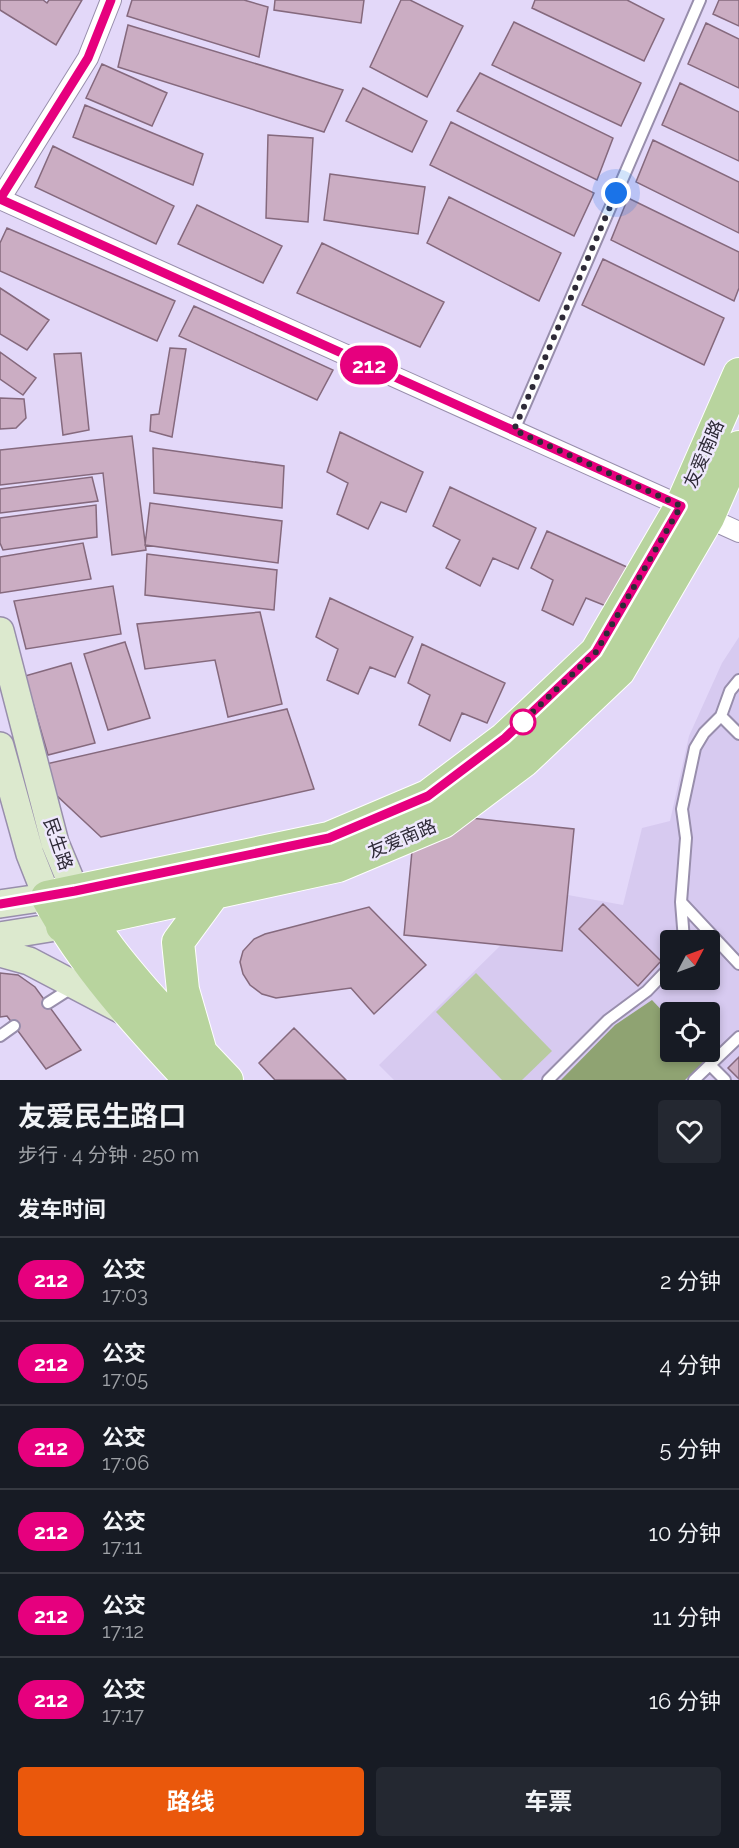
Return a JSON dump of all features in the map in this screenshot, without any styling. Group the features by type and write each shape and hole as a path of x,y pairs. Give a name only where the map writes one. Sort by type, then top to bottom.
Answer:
{"main road":[{"name":"友爱南路","path":"76,923 338,866 443,822 525,761 619,671 694,512 739,375"},
{"name":"友爱南路","path":"61,894 329,838 428,796 505,738 596,652 739,447"},
{"name":"民生路","path":"0,631 55,843 61,894"},
{"name":"民生路","path":"0,746 30,854 61,894 76,923 94,973 131,1014 196,1068 227,1080"},
{"path":"196,1068 183,990 178,942 214,893"},
{"path":"0,904 61,894"},
{"path":"0,936 76,923"},
{"name":"民生路","path":"76,923 120,963 196,1068"},
{"path":"0,952 29,961 131,1014"}],"street":[{"path":"111,0 88,58 0,199 739,532"}],"lane":[{"path":"514,430 700,0"},
{"path":"683,930 681,902 686,838 682,809 690,768 695,748 704,733 721,716 730,691 739,680"},
{"path":"721,716 739,734"},
{"path":"681,902 739,964"},
{"path":"548,1080 608,1020 647,991 660,977"},
{"path":"48,1003 76,985"},
{"path":"0,1036 14,1026"},
{"path":"694,1080 739,1037"},
{"path":"710,1065 725,1080"}],"shaded area":[{"path":"739,637 739,1080 394,1080 379,1065 502,944 562,950 568,895 623,905 642,828 670,821 689,736 722,663"}],"green space":[{"path":"476,973 552,1051 522,1080 502,1080 436,1012"},
{"path":"652,1000 660,1008 660,1062 704,1062 685,1080 561,1080 615,1025"}],"building":[{"path":"0,0 43,0 47,3 49,0 82,0 56,45 0,10"},
{"path":"132,0 244,0 268,7 259,57 127,16"},
{"path":"275,0 364,0 361,23 274,10"},
{"path":"401,0 410,0 463,26 427,97 370,67"},
{"path":"535,0 627,0 664,19 644,61 532,8"},
{"path":"719,0 739,0 739,26 713,14"},
{"path":"514,22 641,83 621,126 492,65"},
{"path":"706,23 739,39 739,88 688,64"},
{"path":"128,25 343,90 324,132 118,67"},
{"path":"102,64 167,93 152,126 86,98"},
{"path":"480,73 613,138 597,180 457,111"},
{"path":"680,83 739,112 739,161 662,125"},
{"path":"363,88 427,121 412,152 346,121"},
{"path":"85,105 203,154 193,185 73,137"},
{"path":"451,122 594,193 574,236 430,165"},
{"path":"268,135 313,138 308,222 266,218"},
{"path":"653,140 739,182 739,233 636,182"},
{"path":"53,146 174,206 156,244 35,187"},
{"path":"330,174 425,187 418,234 324,220"},
{"path":"449,197 561,253 539,301 427,243"},
{"path":"628,198 739,252 739,288 734,301 611,240"},
{"path":"197,205 282,246 263,283 178,244"},
{"path":"7,228 175,301 157,341 0,271 0,243"},
{"path":"322,243 444,302 420,347 297,293"},
{"path":"603,259 724,318 704,365 582,305"},
{"path":"0,288 49,320 27,350 0,334"},
{"path":"194,306 333,370 317,400 179,336"},
{"path":"170,348 186,349 172,437 150,431 151,415 159,414"},
{"path":"0,352 36,378 23,395 0,379"},
{"path":"81,353 89,430 63,435 54,354"},
{"path":"0,398 24,399 26,418 16,428 0,429"},
{"path":"340,432 423,472 406,512 381,502 368,529 337,514 348,483 327,472"},
{"path":"132,436 146,550 112,555 103,473 0,485 0,450"},
{"path":"153,448 284,466 282,508 154,493"},
{"path":"92,477 98,501 0,513 0,489"},
{"path":"450,487 536,528 518,569 493,558 480,586 446,568 460,540 433,526"},
{"path":"150,503 282,521 278,563 145,545"},
{"path":"96,505 97,537 3,550 0,543 0,518"},
{"path":"547,531 629,568 611,608 586,598 573,625 542,610 553,580 531,568"},
{"path":"83,543 91,579 0,593 0,557"},
{"path":"147,554 277,570 274,610 145,595"},
{"path":"113,586 121,634 26,649 14,601"},
{"path":"330,598 413,637 395,677 370,667 358,694 327,680 338,649 316,637"},
{"path":"260,612 282,704 228,717 215,660 145,669 137,624"},
{"path":"125,642 150,718 108,730 84,654"},
{"path":"422,644 505,683 487,723 462,713 450,741 419,725 430,695 408,683"},
{"path":"71,663 95,743 48,755 25,676"},
{"path":"287,709 314,789 101,837 54,793 46,764"},
{"path":"471,818 574,829 562,951 404,935 412,851"},
{"path":"603,904 660,962 638,986 579,929"},
{"path":"369,907 426,965 374,1014 351,988 276,998 262,994 250,985 243,974 240,962 243,951 254,939 265,934"},
{"path":"0,973 18,975 35,987 81,1050 46,1069 7,1016 0,1017"},
{"path":"294,1028 346,1080 275,1080 259,1063"},
{"path":"739,1057 739,1079 728,1068"}],"bus line":[{"name":"212","path":"0,904 47,897 329,838 428,796 505,738 596,652 681,506 0,199 88,58 111,0"}],"route":[{"path":"523,722 520,724 596,652 681,506 514,430 616,193"}]}
